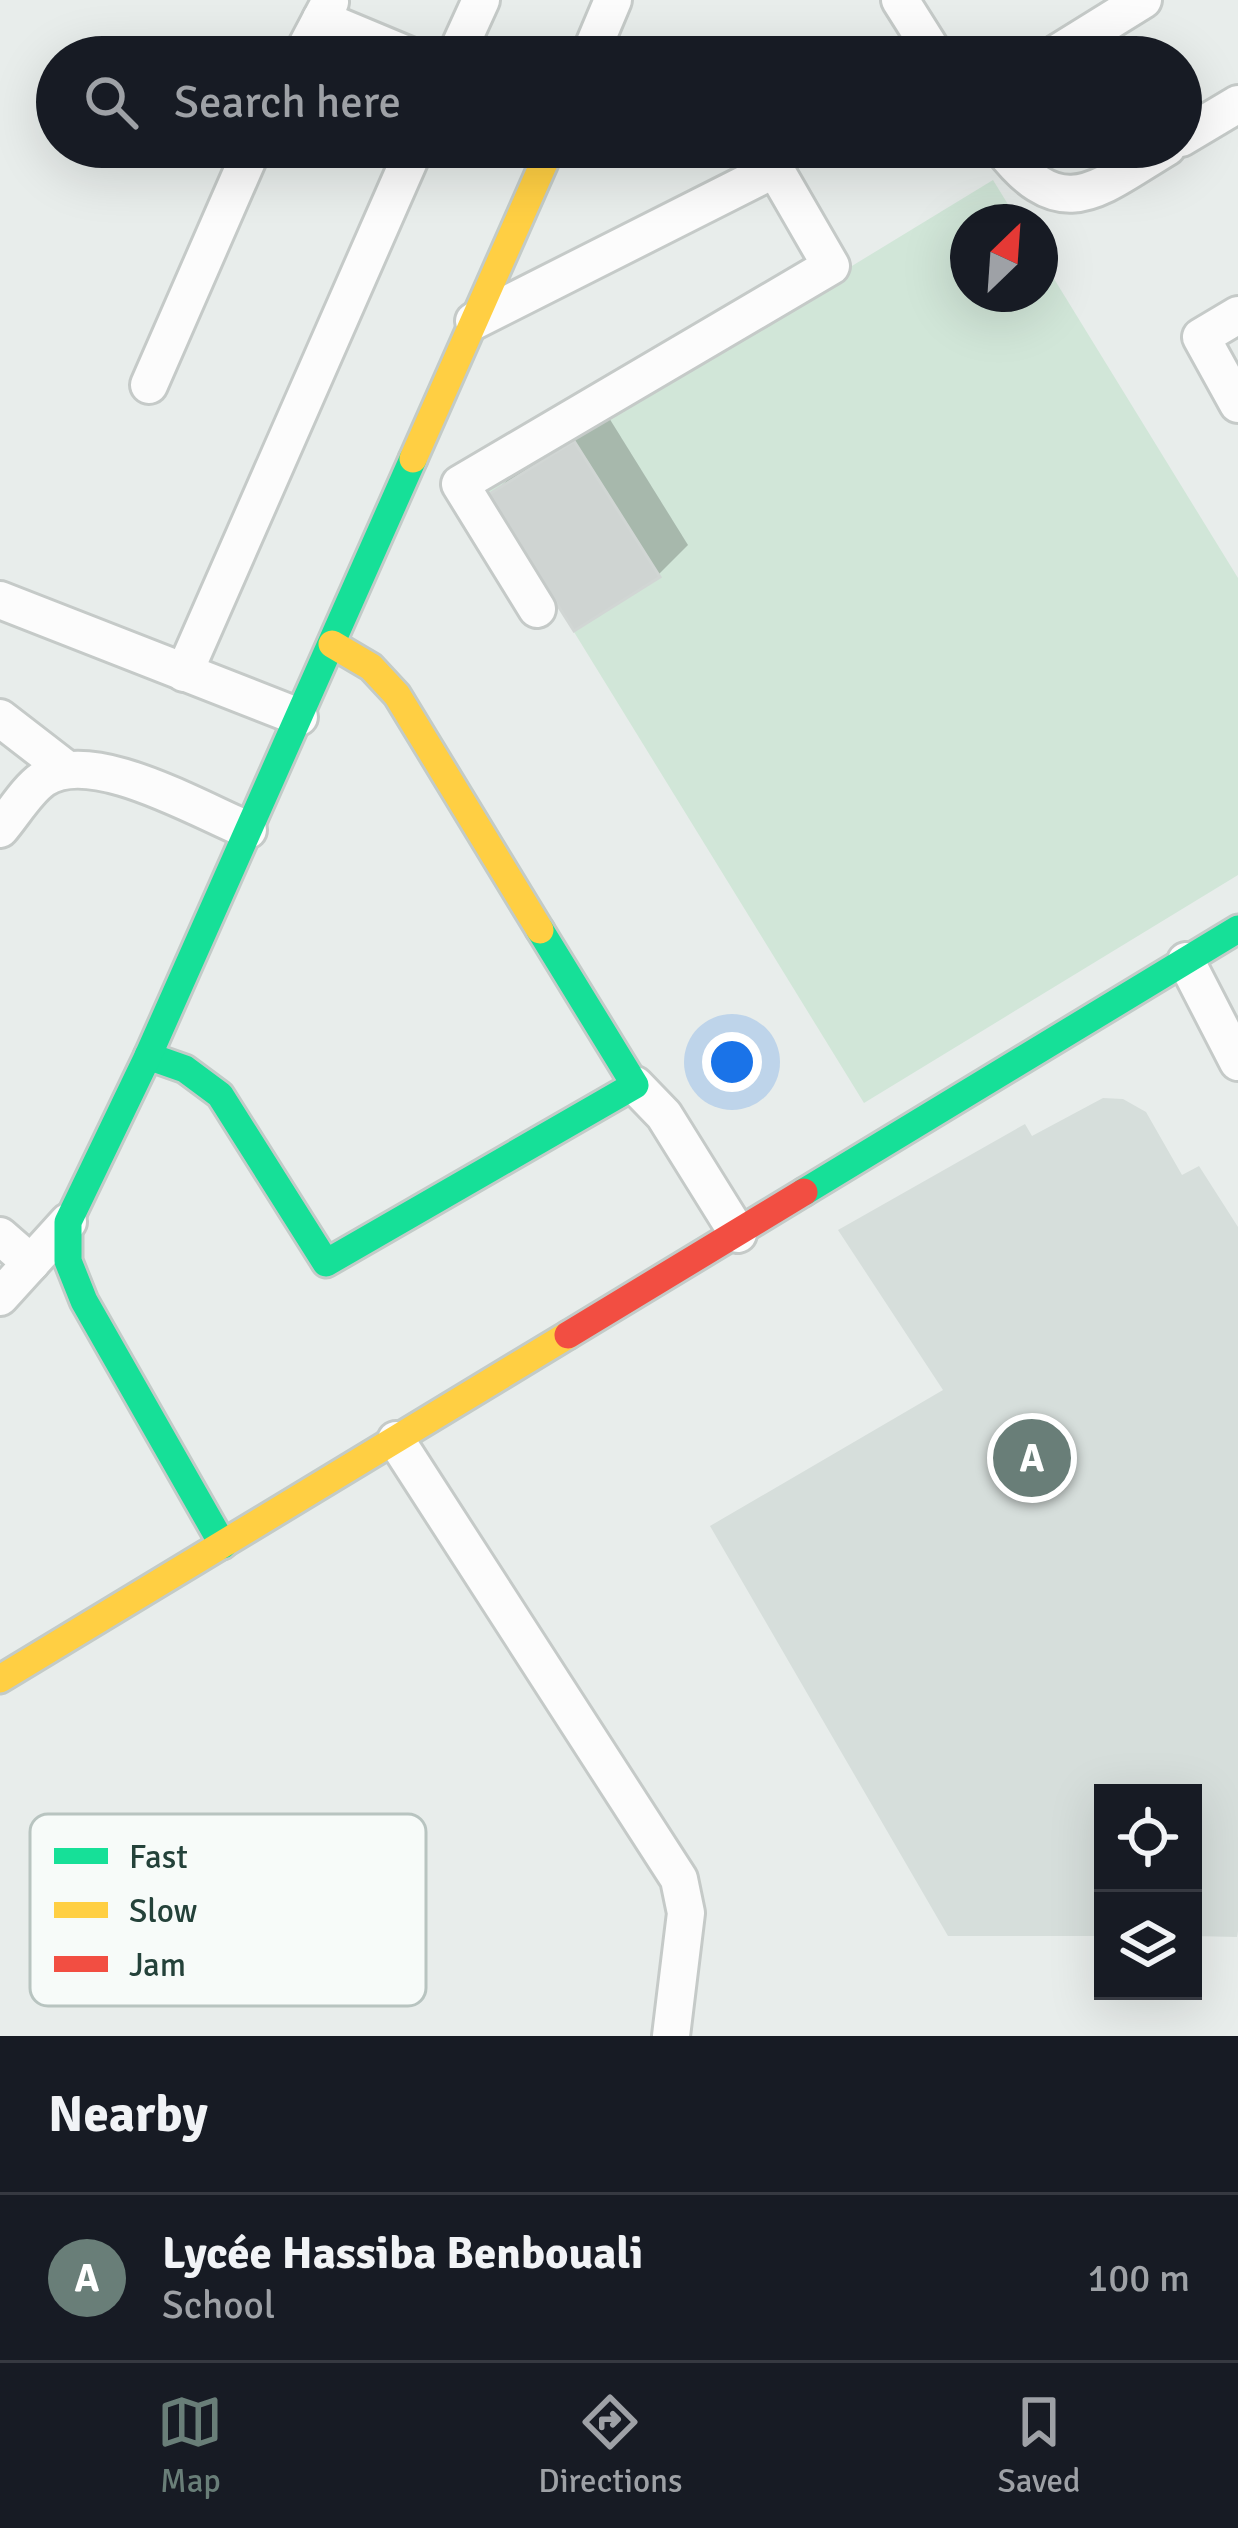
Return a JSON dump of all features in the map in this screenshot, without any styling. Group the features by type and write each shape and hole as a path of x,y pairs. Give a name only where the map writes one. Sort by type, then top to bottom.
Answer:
{"street":[{"path":"465,36 482,0"},
{"path":"598,36 613,0"},
{"path":"900,0 923,36"},
{"path":"1086,36 1143,0"},
{"path":"326,10 374,36"},
{"path":"1202,125 1238,104"},
{"path":"149,385 244,168"},
{"path":"184,673 406,168"},
{"path":"0,1298 68,1222 148,1057 541,168"},
{"path":"1022,168 1046,192 1071,198 1090,193 1132,168"},
{"path":"474,321 775,169 831,266 460,484 537,609"},
{"path":"1238,316 1202,338 1238,404"},
{"path":"0,600 299,717"},
{"path":"332,644 371,667 398,694 635,1084 664,1114 738,1234"},
{"path":"0,718 66,769"},
{"path":"0,829 41,780 66,769 98,768 248,830"},
{"path":"0,1679 1238,929"},
{"path":"1186,961 1238,1062"},
{"path":"148,1057 185,1069 220,1095 326,1263 635,1084"},
{"path":"68,1222 68,1262 84,1301 223,1545"},
{"path":"0,1236 31,1263"},
{"path":"396,1440 680,1879 686,1913 670,2036"}],"shaded area":[{"path":"1103,1098 1123,1099 1146,1112 1182,1175 1199,1166 1238,1227 1237,1937 1202,1936 1202,1784 1094,1784 1094,1936 948,1936 710,1526 943,1390 838,1230 1025,1124 1032,1136"}],"green space":[{"path":"993,180 1008,204 954,204"},
{"path":"950,206 950,312 1058,312 1058,285 1238,578 1238,875 864,1103 486,489"}],"building":[{"path":"574,441 660,577 574,631 488,495"}],"traffic: fast":[{"path":"223,1545 84,1301 68,1261 68,1222 148,1056 413,459"},
{"path":"804,1192 1238,929"},
{"path":"148,1056 185,1069 220,1095 326,1263 635,1085 540,930"}],"traffic: slow":[{"path":"413,459 542,168"},
{"path":"332,644 371,667 397,695 540,930"},
{"path":"0,1679 568,1335"}],"traffic: jam":[{"path":"568,1335 804,1192"}],"place":[{"name":"Lycée Hassiba Benbouali","path":"1032,1458"}]}
